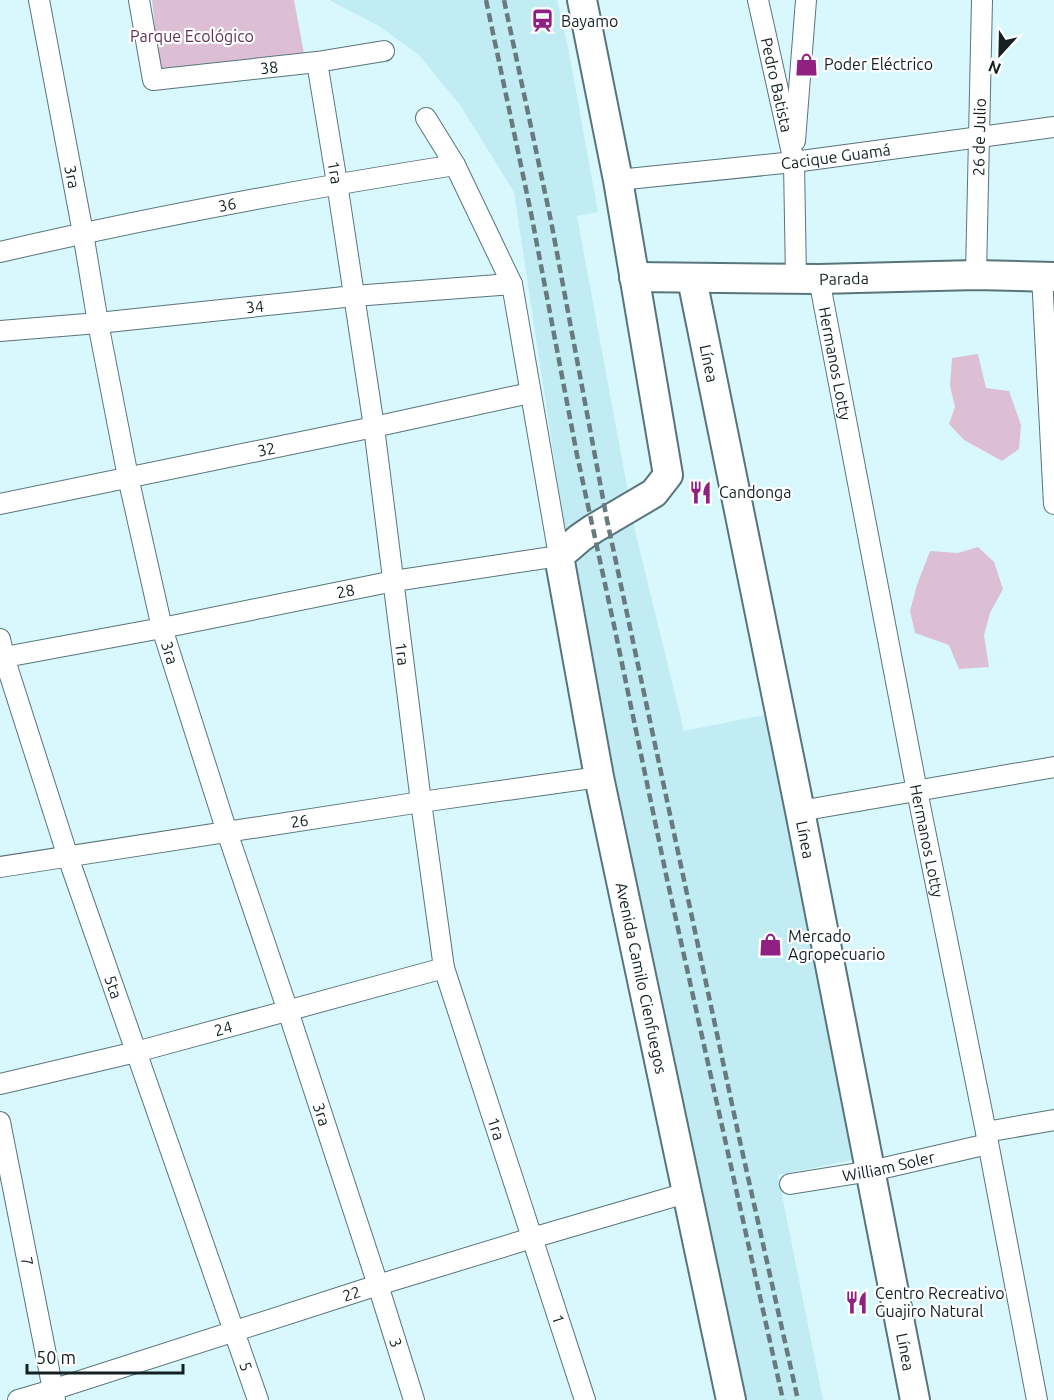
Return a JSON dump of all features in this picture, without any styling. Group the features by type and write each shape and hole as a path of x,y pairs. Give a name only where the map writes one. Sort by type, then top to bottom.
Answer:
{"street":[{"name":"3ra","path":"39,0 128,477 162,628 227,832 378,1285"},
{"name":"38","path":"139,0 153,80 317,62 384,51"},
{"path":"559,556 593,529 654,493 668,475 618,180 582,0"},
{"name":"Pedro Batista","path":"758,0 794,162 808,279"},
{"path":"794,162 806,0"},
{"name":"26 de Julio","path":"976,275 982,0"},
{"name":"1ra","path":"317,62 374,427 444,968 532,1238"},
{"path":"426,118 455,165 512,284 559,556"},
{"name":"Cacique Guamá","path":"618,180 794,162 1054,127"},
{"name":"36","path":"0,252 83,233 337,183 455,165"},
{"name":"Parada","path":"634,277 808,279 976,275 1048,276"},
{"path":"1048,276 1054,504"},
{"name":"Línea","path":"692,279 800,810 915,1400"},
{"name":"Hermanos Lotty","path":"808,279 916,791 1038,1400"},
{"name":"34","path":"0,331 354,296 512,284"},
{"name":"32","path":"0,504 530,393"},
{"name":"28","path":"1,651 162,628 394,581 559,556"},
{"name":"Avenida Camilo Cienfuegos","path":"559,556 599,777 731,1400"},
{"name":"5ta","path":"1,651 68,857 235,1332"},
{"path":"800,810 1054,766"},
{"name":"26","path":"0,867 599,777"},
{"name":"24","path":"0,1084 136,1052 444,968"},
{"name":"William Soler","path":"790,1184 871,1171 1054,1120"},
{"name":"7","path":"0,1122 53,1395"},
{"name":"22","path":"18,1400 53,1395 378,1285 686,1193"},
{"name":"1","path":"532,1238 585,1400"},
{"name":"3","path":"378,1285 414,1400"},
{"name":"5","path":"235,1332 258,1400"}],"shaded area":[{"path":"329,0 557,0 568,47 598,212 577,216 636,535 684,731 764,715 857,1159 778,1175 823,1400 743,1400 584,657 514,192 460,105 419,55 379,26"}],"green space":[{"name":"Parque Ecológico","path":"152,0 294,0 305,59 160,75"},
{"path":"978,354 986,388 1009,391 1021,425 1019,449 1002,461 964,440 949,424 955,407 950,386 952,358"},
{"path":"978,547 994,562 1003,589 990,613 984,635 989,667 959,669 949,645 915,633 910,611 930,551 958,553"}],"railway":[{"path":"486,0 531,213 577,455 667,879 783,1400"},
{"path":"504,0 551,221 607,520 739,1137 798,1400"}],"place":[{"name":"Bayamo","path":"543,21"},
{"name":"Poder Eléctrico","path":"806,64"},
{"name":"Candonga","path":"701,492"},
{"name":"Mercado Agropecuario","path":"770,945"},
{"name":"Centro Recreativo Guajiro Natural","path":"857,1302"}]}
